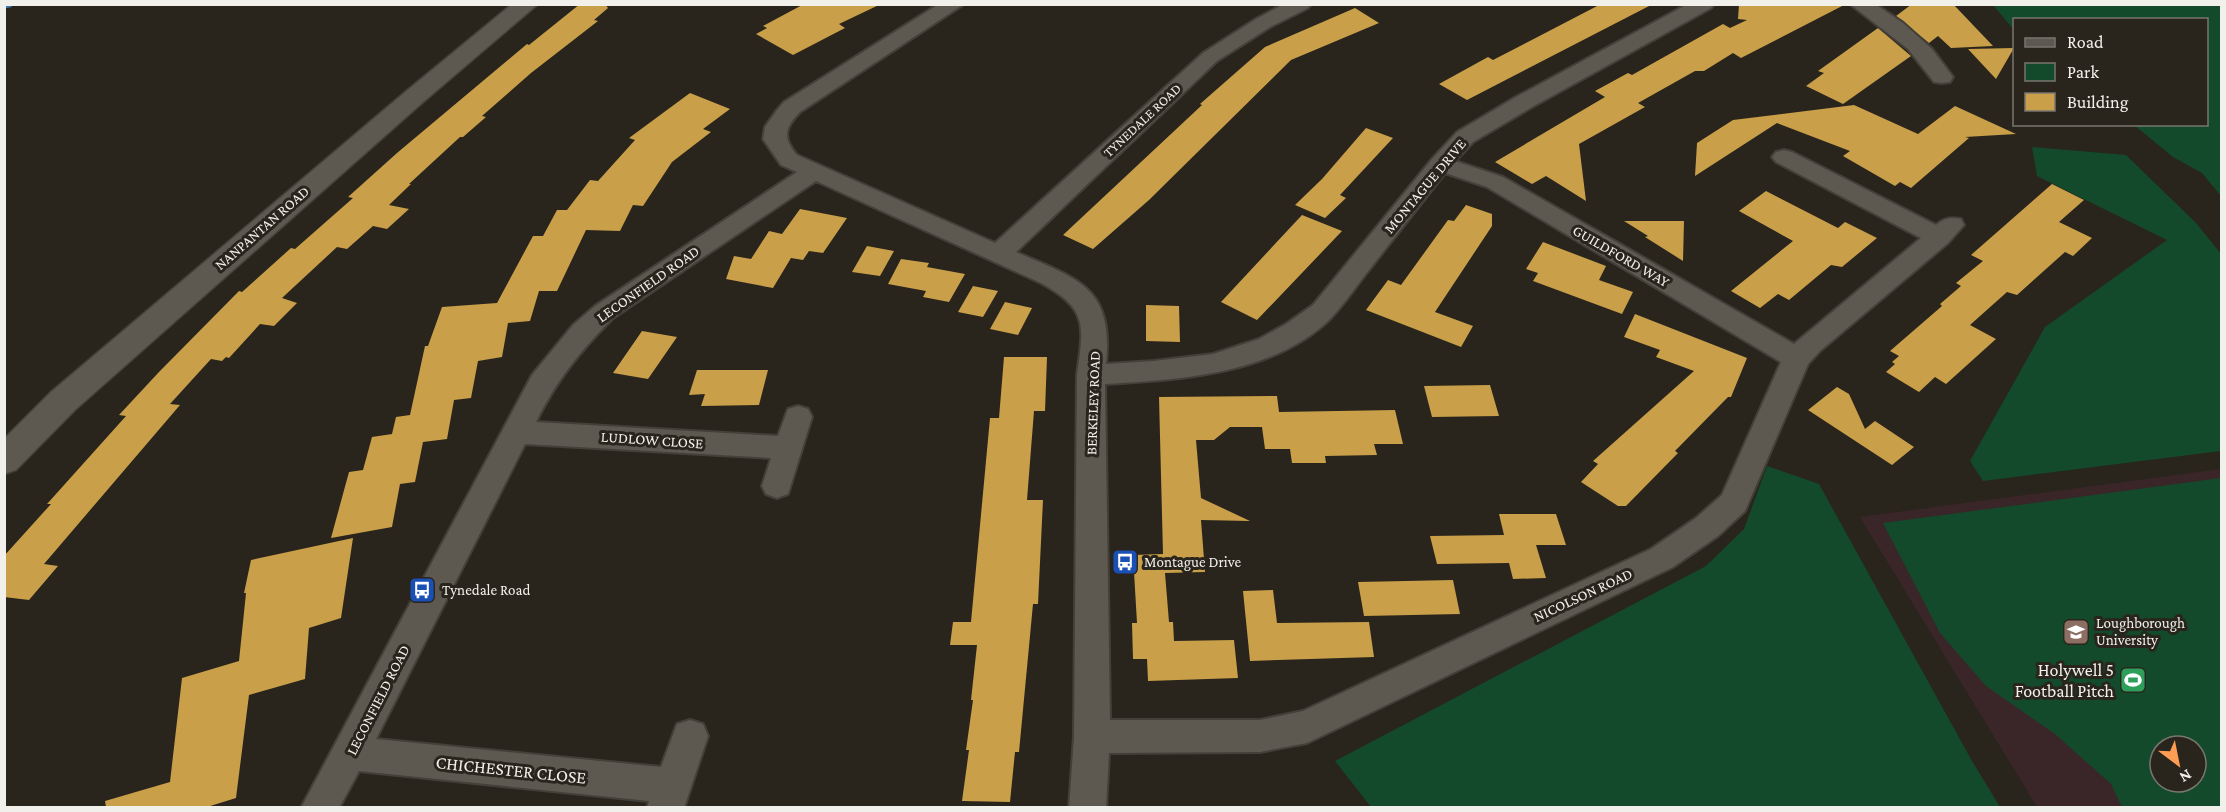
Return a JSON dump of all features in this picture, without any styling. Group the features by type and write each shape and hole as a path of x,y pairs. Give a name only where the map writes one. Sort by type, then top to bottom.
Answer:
{"street":[{"name":"NANPANTAN ROAD","path":"4,461 63,401 413,98 527,4"},
{"path":"813,172 789,160 778,148 774,136 776,122 792,107 954,4"},
{"name":"TYNEDALE ROAD","path":"998,255 1210,57 1263,23 1301,4"},
{"name":"MONTAGUE DRIVE","path":"1091,375 1187,369 1235,360 1279,342 1303,327 1322,311 1440,164 1466,137 1524,102 1704,4"},
{"path":"1860,4 1914,41 1929,56 1942,77"},
{"name":"NICOLSON ROAD","path":"1092,737 1260,736 1307,727 1662,558 1707,527 1734,502 1797,358 1810,344 1945,231 1830,191 1784,157"},
{"name":"GUILDFORD WAY","path":"1440,164 1495,182 1797,358"},
{"name":"BERKELEY ROAD","path":"813,172 1050,277 1079,294 1090,313 1095,341 1091,375 1092,737 1087,807"},
{"name":"LECONFIELD ROAD","path":"319,807 351,753 542,382 604,312 813,172"},
{"path":"777,486 798,417"},
{"name":"LUDLOW CLOSE","path":"516,432 788,448"},
{"name":"CHICHESTER CLOSE","path":"351,753 668,797 690,736"}],"shaded area":[{"name":"Loughborough University","path":"2221,469 2221,807 2037,807 1860,517"}],"green space":[{"path":"1993,5 2221,5 2221,196 2202,173 2173,157 2135,126 2208,126 2208,18 2013,18 2013,29"},
{"path":"2032,147 2126,155 2196,223 2221,254 2221,451 1983,481 1970,461 2045,327 2167,240 2037,176"},
{"path":"1767,466 1819,484 1972,761 2000,807 1371,807 1335,761 1706,566 1744,529"},
{"name":"Loughborough University","path":"2221,478 2221,807 2122,807 2111,784 2055,734 1986,686 1940,633 1883,523"}],"building":[{"path":"580,4 605,4 608,8 594,20 598,21 531,73 482,116 486,117 463,137 460,137 409,184 411,184 389,205 409,209 387,229 373,226 347,249 337,247 282,298 297,303 274,326 260,324 229,358 226,357 222,361 211,359 170,404 180,405 44,564 58,566 29,600 4,597 4,556 126,416 119,415 159,372 239,291 242,292 291,248 295,249 353,198 348,197 397,153 527,44 529,45"},
{"path":"804,4 881,4 839,24 845,28 793,55 756,34 767,28 763,26"},
{"path":"1601,4 1653,4 1467,100 1439,84 1488,57 1493,60"},
{"path":"1739,4 1846,4 1741,58 1733,53 1704,71 1695,71 1638,103 1645,107 1579,144 1586,201 1546,176 1532,184 1495,162 1605,97 1595,91 1628,73 1632,75 1723,24 1730,28 1747,20 1738,19"},
{"path":"1912,4 1953,4 1993,46 1951,48 1938,36 1929,43 1896,16"},
{"path":"1355,8 1379,23 1291,60 1149,200 1093,249 1063,235 1202,105 1200,104 1265,47"},
{"path":"1878,28 1911,56 1843,104 1806,86 1824,73 1818,71"},
{"path":"2013,48 1996,79 1968,49"},
{"path":"690,93 730,109 703,129 711,132 672,162 643,206 633,205 620,231 586,230 557,291 539,291 530,321 508,323 502,357 478,361 471,398 454,400 447,439 423,442 415,482 400,484 392,527 331,538 349,472 363,470 372,437 392,434 396,417 410,415 425,346 428,346 442,307 497,303 533,236 543,236 557,210 567,210 590,180 598,181 635,140 629,138"},
{"path":"1854,105 1918,134 1955,106 2016,134 1965,137 1969,138 1911,188 1900,182 1895,186 1843,156 1850,151 1777,123 1695,176 1697,143 1733,120"},
{"path":"1366,128 1393,138 1340,195 1346,198 1325,218 1295,205 1322,179"},
{"path":"2052,184 2084,200 2059,222 2092,238 2073,256 2065,252 2017,295 2007,292 1970,325 1996,339 1946,384 1935,377 1919,392 1886,372 1895,364 1892,362 1899,356 1890,351 1942,306 1940,304 1961,286 1956,283 1983,261 1971,255"},
{"path":"1766,191 1838,228 1845,222 1877,238 1842,267 1831,265 1789,300 1778,294 1760,308 1731,291 1793,241 1739,211"},
{"path":"1466,205 1492,214 1492,226 1435,312 1473,326 1461,347 1366,310 1388,280 1401,285 1448,220 1454,221"},
{"path":"800,209 847,218 823,253 809,251 803,260 791,258 773,288 726,279 734,256 751,259 769,231 782,234"},
{"path":"1302,215 1342,231 1257,320 1221,302"},
{"path":"1624,221 1684,221 1683,261 1645,237 1648,236"},
{"path":"1543,242 1606,266 1599,280 1633,292 1622,314 1533,281 1538,273 1526,269"},
{"path":"867,246 894,251 880,276 852,272"},
{"path":"901,259 929,263 927,267 965,274 949,302 923,297 926,291 888,284"},
{"path":"973,286 998,291 983,317 958,312"},
{"path":"1005,302 1032,308 1018,335 990,329"},
{"path":"1146,305 1179,306 1180,342 1146,341"},
{"path":"1635,314 1747,358 1731,397 1728,397 1675,451 1678,453 1626,506 1618,506 1581,482 1598,464 1593,461 1694,371 1656,357 1660,350 1624,337"},
{"path":"642,331 677,337 648,379 613,373"},
{"path":"1004,357 1047,357 1045,411 1034,411 1027,500 1043,500 1038,604 1033,604 1019,752 1015,752 1010,802 962,801 969,750 966,750 977,645 950,645 953,622 971,622 990,418 999,418"},
{"path":"697,370 768,370 759,405 701,406 705,394 689,395"},
{"path":"1490,385 1499,416 1432,417 1424,386"},
{"path":"1837,387 1849,394 1865,429 1875,421 1914,447 1892,465 1808,410"},
{"path":"1277,396 1279,412 1395,410 1403,444 1374,444 1377,455 1325,456 1326,463 1292,463 1290,449 1265,449 1262,427 1230,427 1214,440 1196,440 1201,498 1250,521 1201,520 1205,572 1165,573 1169,622 1173,622 1174,641 1234,640 1238,678 1148,681 1147,659 1133,659 1132,623 1137,623 1133,555 1163,554 1159,397"},
{"path":"1499,514 1556,514 1566,545 1536,545 1546,578 1513,579 1509,563 1437,564 1430,536 1504,535"},
{"path":"353,538 341,618 309,628 305,679 249,695 236,798 207,807 106,807 105,801 170,782 182,678 239,661 246,593 244,593 251,560"},
{"path":"1453,580 1460,614 1364,616 1358,582"},
{"path":"1273,590 1277,623 1369,622 1374,657 1250,661 1243,591"}],"waterway":[{"path":"4,5 9,4"}],"place":[{"name":"Montague Drive","path":"1125,562"},
{"name":"Tynedale Road","path":"422,590"},
{"name":"Loughborough University","path":"2076,632"},
{"name":"Holywell 5 Football Pitch","path":"2133,680"}]}
